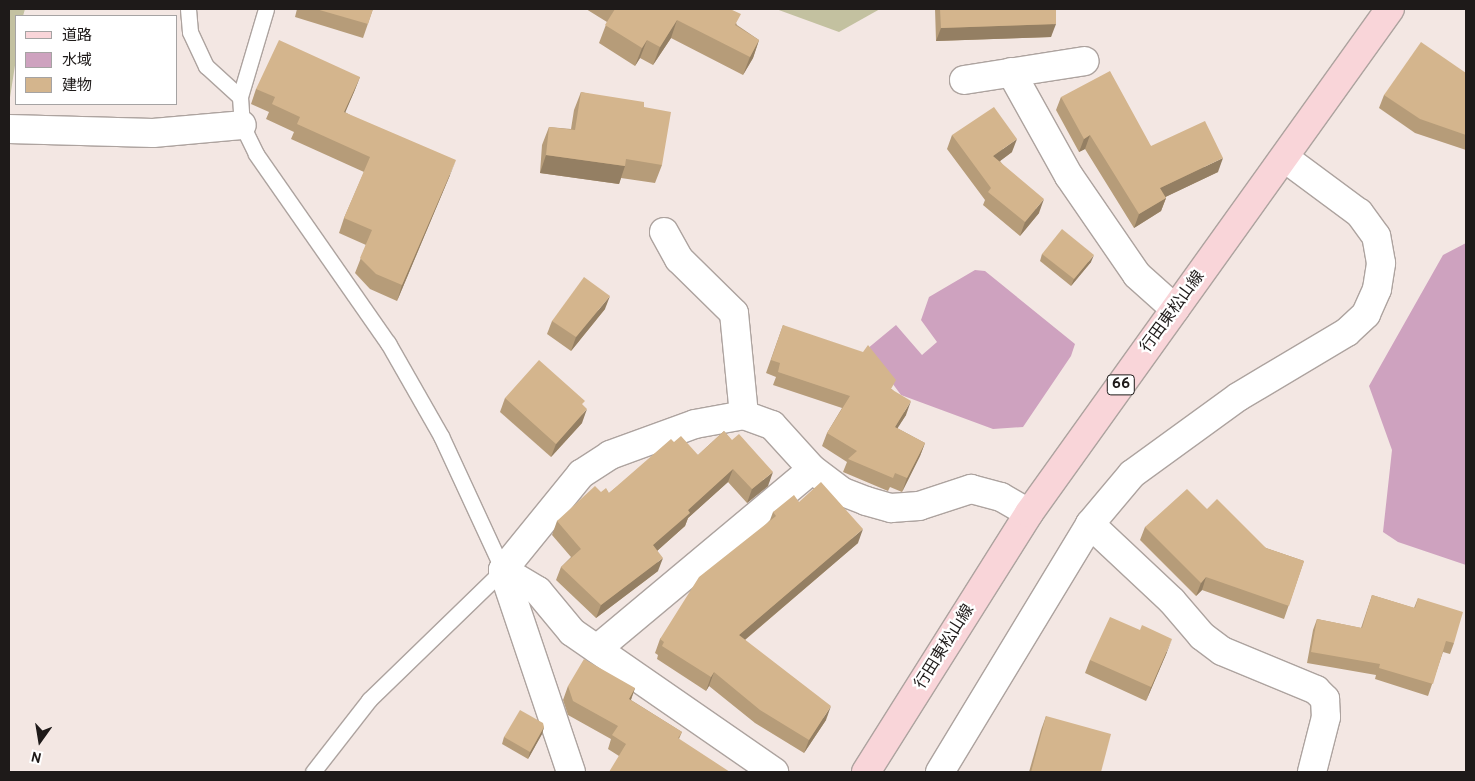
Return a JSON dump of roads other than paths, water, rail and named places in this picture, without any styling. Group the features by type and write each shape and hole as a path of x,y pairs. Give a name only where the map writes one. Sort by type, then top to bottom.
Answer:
{"main road":[{"name":"行田東松山線","path":"866,772 1029,513 1390,9"}],"street":[{"path":"964,80 1085,61"},
{"path":"1011,72 1069,176 1137,276 1175,309"},
{"path":"9,130 153,133 242,125"},
{"path":"940,772 1090,524 1132,474 1238,397 1347,332 1366,314 1377,289 1380,272 1376,236 1359,213 1285,158"},
{"path":"664,232 680,258 734,314 744,415"},
{"path":"503,570 588,470 610,455 645,440 695,424 744,415 772,425 812,469 843,492 891,508 919,506 971,489 1001,497 1029,513"},
{"path":"597,649 812,469"},
{"path":"1090,524 1172,600 1202,636 1222,651 1316,690 1325,699 1326,717 1312,772"},
{"path":"503,570 538,591 572,632 774,772"},
{"path":"503,570 571,772"}],"lane":[{"path":"188,9 190,32 206,66 240,98"},
{"path":"266,9 240,98 242,125 256,154 388,343 441,436 503,570 370,700 314,772"}],"water":[{"path":"1466,243 1466,565 1398,542 1383,532 1392,450 1369,386 1443,255"},
{"path":"975,270 985,271 1075,344 1071,356 1023,427 993,429 901,395 867,349 896,325 922,355 937,342 921,320 929,297"}]}
